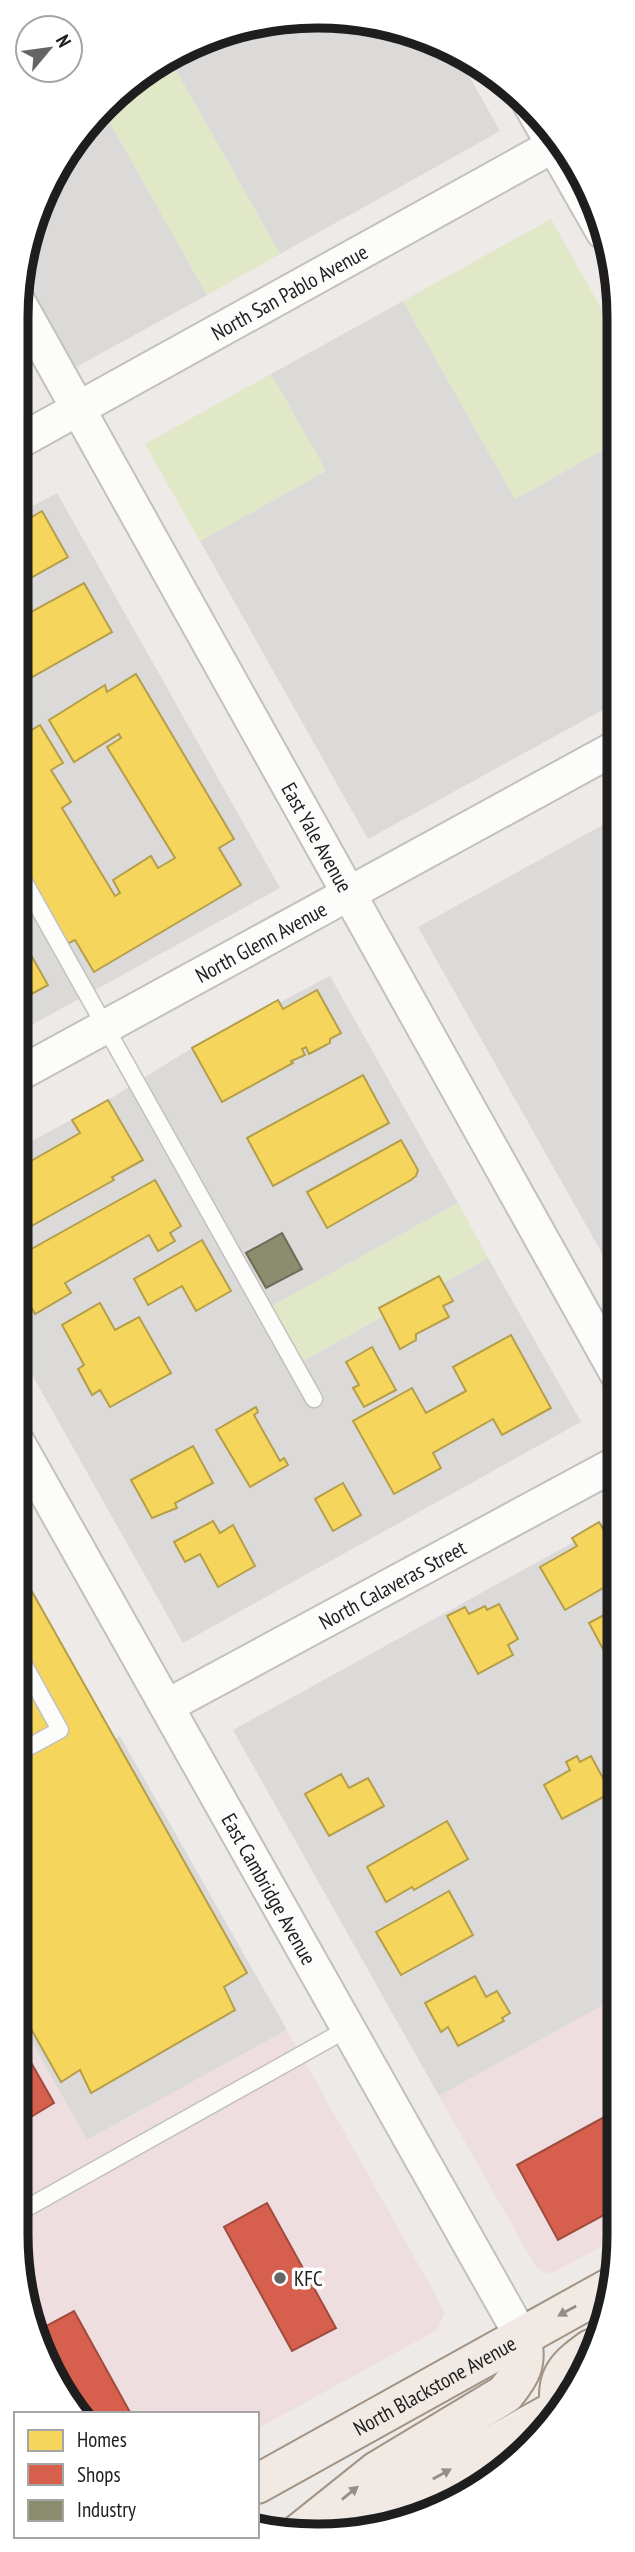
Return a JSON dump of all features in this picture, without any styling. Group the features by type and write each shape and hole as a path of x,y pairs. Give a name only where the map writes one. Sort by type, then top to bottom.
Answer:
{"main road":[{"name":"North Blackstone Avenue","path":"259,2482 601,2293"},
{"path":"311,2524 377,2471 505,2394 520,2375 525,2354 522,2337"},
{"path":"558,2395 563,2374 578,2361"},
{"path":"355,2522 541,2418"}],"street":[{"name":"North San Pablo Avenue","path":"28,436 551,147"},
{"name":"East Yale Avenue","path":"28,320 607,1356"},
{"name":"North Glenn Avenue","path":"28,1069 607,753"},
{"name":"East Cambridge Avenue","path":"28,1460 522,2337"},
{"name":"North Calaveras Street","path":"167,1706 607,1468"}],"lane":[{"path":"28,889 314,1399"},
{"path":"28,1673 60,1730 28,1747"},
{"path":"28,2207 349,2028"}],"shaded area":[{"path":"318,28 355,30 411,43 465,69 500,131 280,254 174,67 224,43 280,30"},
{"path":"108,119 207,295 51,381 28,340 30,280 34,261 43,224 58,189 88,141"},
{"path":"403,301 515,499 607,448 607,708 368,839 200,541 326,471 271,374"},
{"path":"57,493 280,888 28,1027 28,509"},
{"path":"607,823 607,1262 418,927"},
{"path":"330,976 458,1203 259,1313 290,1368 488,1258 581,1422 183,1643 28,1368 28,1143 108,1100 192,1048"},
{"path":"607,1524 607,2004 439,2096 233,1730"},
{"path":"120,1736 287,2030 87,2140 28,2036 28,1786"},
{"path":"607,2003 606,2244 554,2272 545,2273 536,2267 439,2096"},
{"path":"287,2030 445,2312 437,2330 259,2428 259,2412 89,2412 67,2379 50,2345 43,2328 30,2272 28,2036 87,2140"}],"green space":[{"path":"174,67 280,254 207,295 108,119 141,88"},
{"path":"551,219 607,319 607,448 515,499 403,301"},
{"path":"271,374 326,471 200,541 145,444"},
{"path":"458,1203 488,1258 290,1368 259,1313"}],"building: Homes":[{"path":"42,511 68,557 28,579 28,519"},
{"path":"84,583 112,632 28,679 28,614"},
{"path":"136,674 234,839 219,848 241,885 94,972 75,940 67,944 28,879 28,732 40,725 63,763 51,770 71,802 62,808 115,896 120,893 113,880 151,856 158,868 175,858 107,747 121,738 119,734 74,762 49,720 105,685 107,692"},
{"path":"28,950 48,985 28,996"},
{"path":"317,990 341,1033 330,1039 330,1043 309,1054 306,1047 302,1049 305,1055 291,1061 293,1063 222,1102 192,1048 278,1000 283,1009"},
{"path":"363,1075 389,1123 273,1186 247,1138"},
{"path":"108,1100 143,1160 112,1177 114,1180 28,1228 28,1163 80,1133 72,1120"},
{"path":"401,1140 418,1170 416,1176 327,1228 307,1192"},
{"path":"155,1180 181,1226 170,1233 175,1241 158,1251 149,1235 65,1283 71,1293 35,1314 28,1302 28,1251"},
{"path":"202,1240 231,1291 196,1311 182,1286 148,1305 134,1279"},
{"path":"439,1276 453,1301 443,1306 449,1317 416,1334 416,1340 400,1349 379,1308"},
{"path":"100,1303 115,1330 139,1317 171,1373 110,1407 100,1390 92,1395 78,1369 84,1365 62,1325"},
{"path":"511,1335 551,1408 502,1435 493,1419 433,1453 441,1468 394,1494 353,1421 412,1388 426,1413 466,1391 453,1367"},
{"path":"372,1347 396,1390 364,1407 353,1388 359,1385 346,1362"},
{"path":"256,1407 258,1412 254,1415 280,1461 284,1458 288,1465 250,1487 216,1430"},
{"path":"193,1446 213,1483 175,1503 177,1508 152,1518 131,1480"},
{"path":"343,1483 361,1515 333,1531 315,1499"},
{"path":"213,1521 220,1533 233,1525 255,1566 218,1587 200,1554 185,1562 174,1542"},
{"path":"599,1522 607,1535 607,1586 565,1610 540,1567 577,1546 572,1538"},
{"path":"28,1585 247,1973 224,1987 235,2010 91,2093 80,2070 61,2082 28,2023"},
{"path":"499,1604 518,1639 508,1645 513,1655 478,1674 447,1616 465,1607 469,1614 485,1606 487,1610"},
{"path":"607,1613 607,1656 589,1623"},
{"path":"577,1756 580,1762 591,1756 607,1786 607,1795 562,1819 544,1785 570,1770 566,1762"},
{"path":"341,1774 349,1788 368,1778 384,1806 329,1836 305,1794"},
{"path":"447,1821 468,1859 414,1890 412,1887 386,1902 367,1867"},
{"path":"449,1891 473,1935 401,1975 376,1932"},
{"path":"475,1976 486,1997 497,1991 510,2013 502,2018 504,2021 458,2046 448,2027 441,2032 425,2003"}],"building: Shops":[{"path":"28,2057 54,2103 28,2119"},
{"path":"607,2116 607,2213 558,2240 517,2165"},
{"name":"KFC","path":"267,2203 336,2328 292,2351 224,2227"},
{"path":"74,2311 130,2412 89,2412 58,2363 43,2328"}],"building: Industry":[{"path":"282,1233 302,1269 266,1288 246,1253"}],"place":[{"name":"KFC","path":"280,2278"}]}
